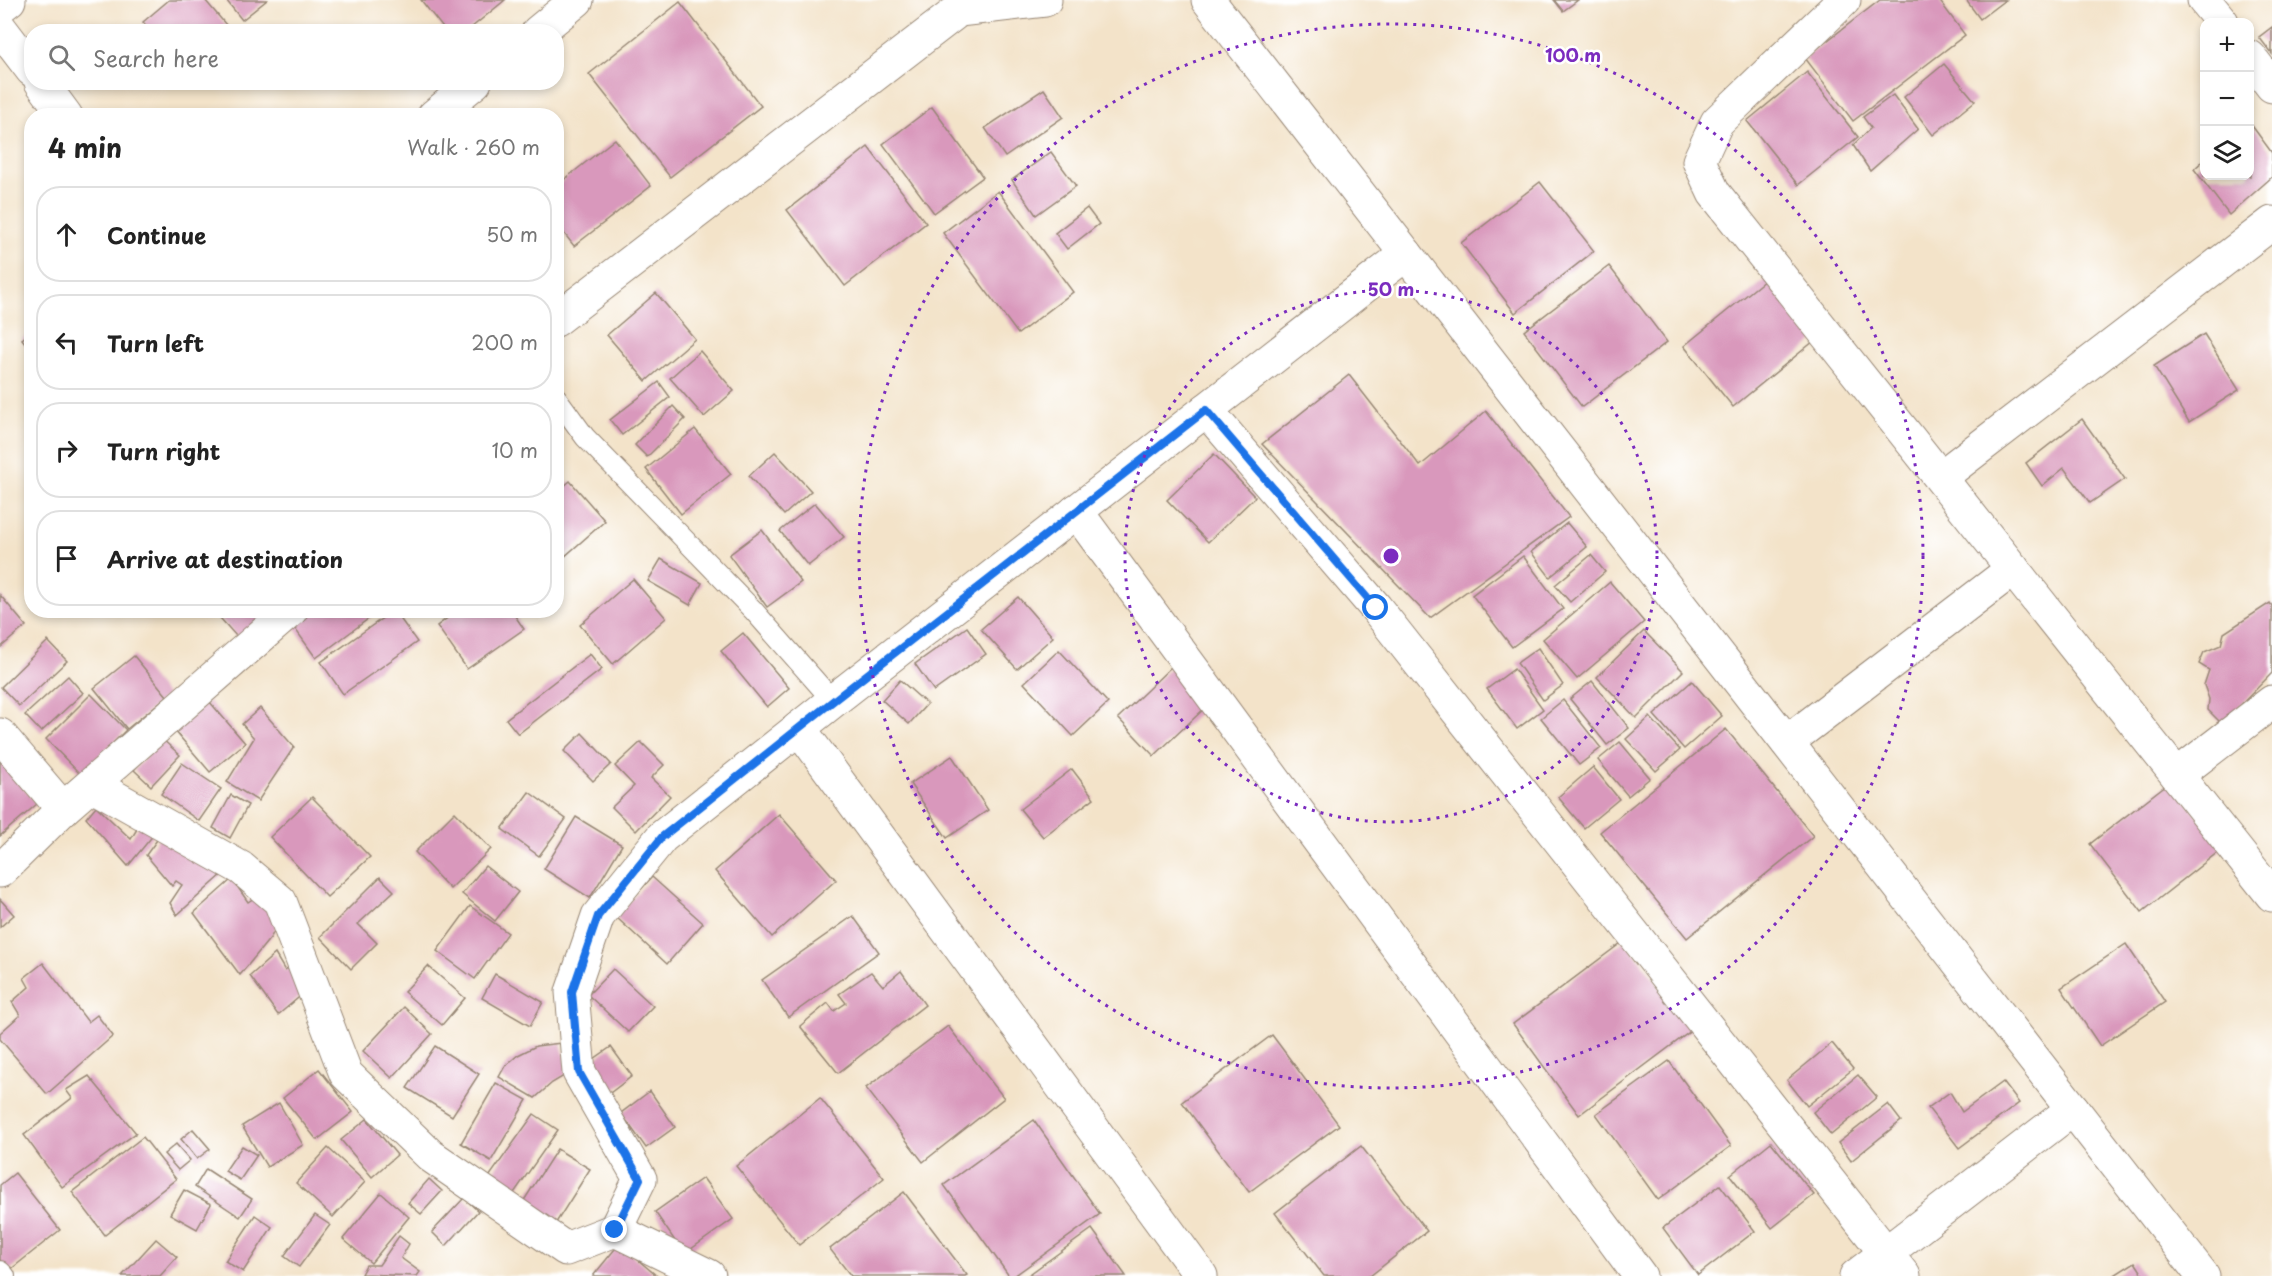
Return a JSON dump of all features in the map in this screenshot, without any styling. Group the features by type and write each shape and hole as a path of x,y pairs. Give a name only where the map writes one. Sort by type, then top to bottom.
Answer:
{"street":[{"path":"0,7 9,0"},
{"path":"548,24 577,0"},
{"path":"564,314 956,5 1045,0"},
{"path":"1208,0 2203,1276"},
{"path":"1844,0 1717,122 1699,161 1714,192 2272,895"},
{"path":"2204,0 2219,18"},
{"path":"0,28 24,60"},
{"path":"2254,62 2272,86"},
{"path":"47,90 60,108"},
{"path":"444,108 465,90"},
{"path":"1941,477 2272,223"},
{"path":"93,785 241,868 280,901 346,1074 431,1156 566,1249 615,1230 640,1179 579,1072 572,992 598,916 662,837 1406,254"},
{"path":"1206,410 1376,608 1896,1264"},
{"path":"1076,512 1640,1276"},
{"path":"1787,742 2013,568"},
{"path":"0,871 63,810 282,618"},
{"path":"2177,775 2272,702"},
{"path":"799,728 1201,1276"},
{"path":"0,735 63,810"},
{"path":"1856,1276 1896,1264 2073,1109"},
{"path":"615,1230 709,1276"}],"lane":[{"path":"564,408 585,437 753,610 833,701"},
{"path":"0,1271 5,1276"}],"building":[{"path":"169,0 205,0 225,24 145,24 143,22"},
{"path":"226,0 267,0 242,20"},
{"path":"421,0 505,0 476,24 440,24"},
{"path":"1554,0 1578,0 1563,11"},
{"path":"1880,0 1939,0 1965,35 1853,121 1805,58"},
{"path":"1966,0 2005,0 1980,19"},
{"path":"680,2 761,106 670,177 589,74"},
{"path":"2272,27 2272,54 2259,37"},
{"path":"1944,64 1975,101 1933,135 1904,97"},
{"path":"1807,72 1858,137 1798,185 1747,121"},
{"path":"1044,89 1063,117 1005,157 985,128"},
{"path":"1893,95 1918,129 1870,171 1853,145 1871,128 1863,117"},
{"path":"932,107 983,177 934,213 883,144"},
{"path":"2254,128 2272,153 2272,177 2229,215 2202,180 2254,180"},
{"path":"615,139 651,186 574,246 564,233 564,180"},
{"path":"868,147 926,223 845,286 787,210"},
{"path":"1051,152 1076,186 1036,215 1012,180"},
{"path":"2200,164 2200,177 2194,169"},
{"path":"1540,182 1594,251 1515,313 1461,243"},
{"path":"998,191 1073,292 1018,334 943,233"},
{"path":"1087,208 1099,224 1067,249 1055,233"},
{"path":"1609,266 1667,342 1582,407 1524,331"},
{"path":"1770,276 1819,337 1733,407 1684,346"},
{"path":"656,293 695,339 646,381 607,335"},
{"path":"2204,334 2239,390 2189,422 2154,366"},
{"path":"700,351 734,391 704,417 670,378"},
{"path":"1349,375 1420,466 1486,411 1569,517 1430,618 1262,444"},
{"path":"659,382 670,397 622,435 610,420"},
{"path":"673,406 685,419 647,457 635,445"},
{"path":"2082,419 2125,479 2090,503 2064,468 2042,486 2026,463"},
{"path":"695,429 731,474 681,514 646,469"},
{"path":"775,452 811,491 784,515 749,476"},
{"path":"1214,454 1255,497 1208,542 1167,500"},
{"path":"570,481 605,521 564,557 564,486"},
{"path":"815,503 844,537 808,566 780,531"},
{"path":"1567,523 1587,547 1550,577 1531,552"},
{"path":"762,530 801,582 767,607 729,555"},
{"path":"1591,555 1605,572 1570,602 1555,585"},
{"path":"1523,556 1563,609 1512,647 1472,595"},
{"path":"661,559 702,583 690,605 648,581"},
{"path":"633,579 666,618 613,664 580,625"},
{"path":"1610,582 1644,622 1577,679 1543,639"},
{"path":"0,595 26,626 0,648"},
{"path":"1018,597 1053,637 1017,669 981,629"},
{"path":"2270,603 2272,606 2272,673 2222,724 2208,710 2209,699 2204,685 2209,670 2199,664 2204,652 2221,645 2224,633"},
{"path":"220,618 274,618 244,645"},
{"path":"304,618 369,618 316,658 293,626"},
{"path":"383,618 400,618 417,642 343,694 321,662"},
{"path":"448,618 516,618 524,629 467,669 437,626"},
{"path":"967,627 986,654 934,691 915,664"},
{"path":"1644,631 1683,671 1636,718 1597,677"},
{"path":"743,633 789,688 767,707 721,651"},
{"path":"48,641 67,661 19,706 1,687"},
{"path":"1538,648 1563,685 1543,700 1517,663"},
{"path":"1059,650 1108,703 1073,736 1024,683"},
{"path":"590,654 602,669 518,734 506,719"},
{"path":"134,656 167,696 127,729 94,688"},
{"path":"1171,667 1207,706 1154,756 1118,718"},
{"path":"1514,669 1543,709 1517,729 1487,689"},
{"path":"68,676 83,693 41,732 25,715"},
{"path":"900,680 927,704 909,724 882,700"},
{"path":"1592,681 1629,728 1607,745 1570,699"},
{"path":"1692,681 1722,716 1684,749 1654,715"},
{"path":"91,694 126,730 81,775 46,739"},
{"path":"1563,700 1601,748 1579,765 1541,718"},
{"path":"209,701 245,743 210,772 175,731"},
{"path":"260,708 294,747 258,801 227,782 254,738 242,724"},
{"path":"1650,717 1680,750 1656,771 1626,739"},
{"path":"1726,729 1813,836 1687,938 1600,832"},
{"path":"582,733 611,764 593,781 564,751"},
{"path":"162,739 180,755 151,786 134,770"},
{"path":"641,742 664,765 651,778 670,796 636,831 612,807 634,786 615,766"},
{"path":"1620,742 1650,778 1628,796 1598,760"},
{"path":"952,756 988,810 947,838 910,784"},
{"path":"0,760 37,804 0,836"},
{"path":"182,763 221,789 199,821 161,794"},
{"path":"1593,767 1619,799 1584,828 1558,797"},
{"path":"1072,769 1094,798 1043,837 1020,809"},
{"path":"2171,781 2223,848 2142,912 2090,844"},
{"path":"529,792 566,819 539,856 502,829"},
{"path":"231,795 248,805 230,838 213,828"},
{"path":"312,797 370,857 327,897 270,837"},
{"path":"96,806 131,839 140,824 155,833 128,866 86,818"},
{"path":"455,812 491,849 450,889 415,852"},
{"path":"779,814 836,880 772,937 715,871"},
{"path":"576,817 622,845 590,898 544,869"},
{"path":"162,833 232,866 177,915 170,903 182,885 176,881 172,886 146,855"},
{"path":"485,866 518,892 495,921 462,894"},
{"path":"380,877 394,891 358,924 377,943 351,969 320,937"},
{"path":"652,877 703,923 667,964 616,917"},
{"path":"232,879 248,902 263,892 280,919 271,937 240,975 194,913"},
{"path":"0,899 14,915 0,927"},
{"path":"470,906 508,933 475,979 437,951"},
{"path":"853,916 879,952 788,1017 762,980"},
{"path":"1625,940 1692,1030 1579,1115 1513,1024"},
{"path":"2126,944 2165,1002 2100,1046 2061,988"},
{"path":"275,954 285,971 297,962 311,987 278,1015 250,976"},
{"path":"43,963 88,1022 97,1015 113,1036 47,1094 0,1039 0,1033 20,1015 12,1002 29,987 24,978"},
{"path":"428,966 465,998 442,1025 404,992"},
{"path":"613,969 653,1006 628,1032 588,995"},
{"path":"901,971 925,1005 838,1073 800,1026 828,1003 834,1011 846,1003 839,994 871,972 883,986"},
{"path":"495,974 543,1002 530,1026 482,998"},
{"path":"404,1007 432,1034 392,1078 363,1051"},
{"path":"948,1026 1004,1098 923,1162 866,1088"},
{"path":"1272,1035 1339,1125 1249,1192 1182,1102"},
{"path":"561,1043 569,1073 552,1083 535,1098 499,1077 505,1066 518,1055 536,1046"},
{"path":"1832,1043 1853,1069 1807,1106 1787,1080"},
{"path":"435,1046 479,1074 452,1116 407,1088"},
{"path":"611,1047 632,1076 606,1096 584,1066"},
{"path":"1669,1061 1731,1146 1658,1200 1596,1114"},
{"path":"319,1069 353,1112 317,1140 283,1098"},
{"path":"1858,1075 1877,1097 1831,1135 1813,1112"},
{"path":"89,1076 136,1133 62,1187 24,1135 72,1098 66,1090"},
{"path":"2003,1082 2019,1103 1959,1148 1928,1108 1950,1092 1962,1112"},
{"path":"496,1083 527,1100 491,1161 461,1143"},
{"path":"650,1091 675,1127 646,1148 621,1113"},
{"path":"820,1098 884,1178 799,1245 736,1166"},
{"path":"279,1103 303,1145 267,1167 242,1126"},
{"path":"1888,1104 1901,1121 1851,1161 1838,1143"},
{"path":"534,1114 558,1130 512,1196 489,1177"},
{"path":"367,1119 397,1155 372,1177 341,1140"},
{"path":"1034,1120 1100,1214 1014,1276 1009,1276 944,1185"},
{"path":"193,1129 210,1149 197,1159 181,1139"},
{"path":"143,1137 176,1179 105,1235 72,1192"},
{"path":"1771,1142 1814,1195 1772,1228 1730,1175"},
{"path":"176,1144 190,1160 178,1170 164,1154"},
{"path":"242,1146 257,1155 240,1180 225,1171"},
{"path":"1361,1146 1427,1231 1370,1276 1324,1276 1275,1213"},
{"path":"328,1148 365,1182 333,1217 296,1183"},
{"path":"557,1149 590,1169 554,1226 521,1205"},
{"path":"206,1169 252,1199 240,1217 195,1187"},
{"path":"15,1173 60,1230 5,1274 0,1267 0,1185"},
{"path":"703,1178 733,1219 684,1254 655,1212"},
{"path":"429,1179 442,1191 421,1214 408,1203"},
{"path":"1720,1185 1755,1231 1698,1275 1663,1228"},
{"path":"184,1190 211,1204 197,1229 170,1214"},
{"path":"904,1192 967,1275 851,1276 830,1249"},
{"path":"381,1193 409,1217 371,1263 343,1239"},
{"path":"464,1198 478,1211 446,1246 432,1232"},
{"path":"255,1215 272,1227 243,1272 225,1261"},
{"path":"315,1215 330,1225 299,1267 284,1256"},
{"path":"1092,1229 1126,1276 1027,1276"},
{"path":"399,1236 409,1244 401,1258 420,1272 417,1276 361,1274 366,1265 379,1265"},
{"path":"156,1239 177,1257 160,1276 122,1276"},
{"path":"619,1244 657,1276 593,1276"},
{"path":"2135,1262 2144,1276 2113,1276"}],"route":[{"path":"615,1230 640,1179 579,1072 572,992 598,916 662,837 1206,410 1376,608"}]}
